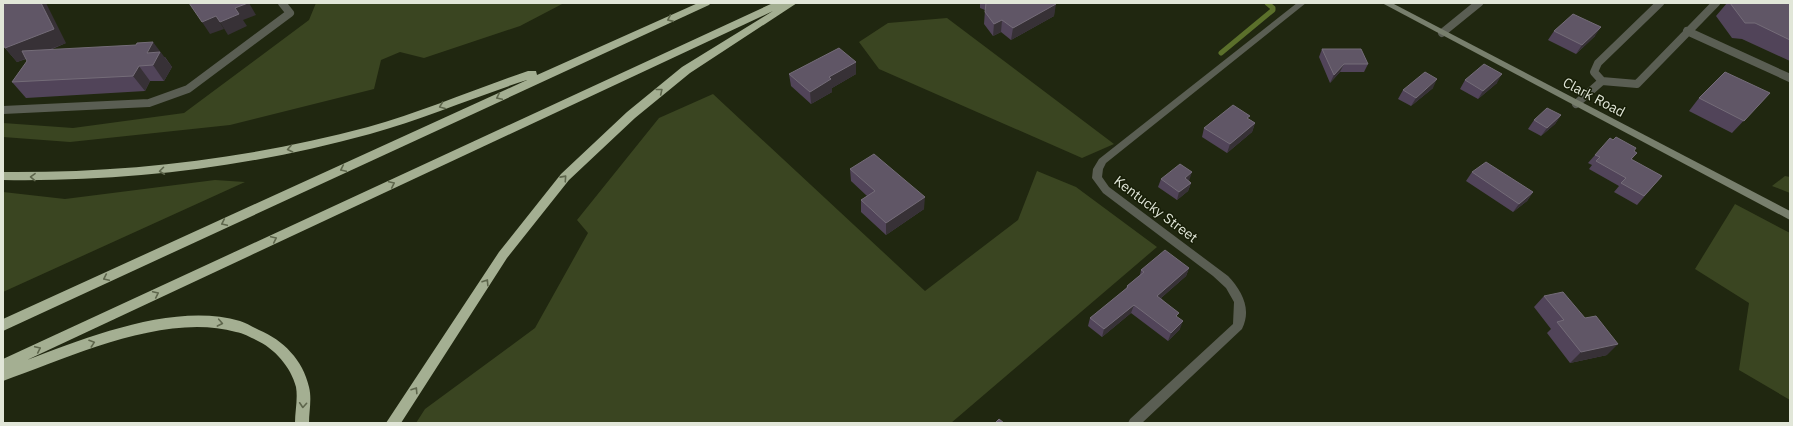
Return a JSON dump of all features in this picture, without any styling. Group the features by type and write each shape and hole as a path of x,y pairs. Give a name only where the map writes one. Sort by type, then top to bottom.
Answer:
{"highway":[{"path":"3,325 585,57 706,3"},
{"path":"3,365 781,3"},
{"path":"393,423 503,255 565,177 631,115 686,70 792,3"},
{"path":"3,176 54,177 138,173 261,156 371,130 495,86 585,57"},
{"path":"3,375 122,333 161,325 213,322 238,326 260,335 279,347 288,357 298,374 304,395 302,423"}],"street":[{"name":"Clark Road","path":"1386,3 1790,216"},
{"name":"Kentucky Street","path":"1134,423 1238,326 1242,311 1239,299 1231,285 1106,190 1097,178 1098,169 1102,162 1298,4"},
{"path":"1745,192 1790,211"}],"lane":[{"path":"4,108 149,103 188,89 290,13 282,3"},
{"path":"1442,33 1479,3"},
{"path":"1660,3 1598,63 1594,72 1602,81 1637,84 1716,3"},
{"path":"1688,31 1790,78"},
{"path":"1576,104 1602,81"}],"green space":[{"path":"316,3 564,3 520,26 424,58 400,52 381,60 374,89 230,125 70,142 3,137 3,123 73,128 184,113 309,20"},
{"path":"947,18 1114,144 1082,158 879,69 859,42 888,23"},
{"path":"713,94 925,291 1018,220 1037,171 1076,187 1157,247 951,423 416,423 425,409 535,328 588,233 577,220 659,118"},
{"path":"1785,176 1790,177 1790,193 1772,186"},
{"path":"215,180 245,182 3,292 3,192 65,199"},
{"path":"1735,204 1790,233 1790,400 1739,370 1749,303 1695,269"}],"building":[{"path":"3,3 41,3 54,29 5,48 3,44"},
{"path":"189,3 248,3 235,8 239,14 220,22 216,16 202,22"},
{"path":"986,3 1056,4 1013,28 1002,20 994,24 985,12"},
{"path":"1730,3 1790,3 1790,40 1755,23 1745,23"},
{"path":"1573,14 1601,27 1582,45 1554,31"},
{"path":"153,42 147,53 160,52 153,65 139,66 133,76 12,82 27,61 22,51 136,45 137,43"},
{"path":"839,48 856,62 829,77 831,79 810,92 789,74"},
{"path":"1322,49 1361,49 1368,64 1344,64 1334,75"},
{"path":"1484,64 1502,74 1483,91 1465,80"},
{"path":"1425,72 1437,79 1416,98 1403,90"},
{"path":"1725,72 1770,93 1744,121 1699,98"},
{"path":"1233,105 1250,116 1247,118 1255,123 1230,144 1204,128"},
{"path":"1547,108 1561,115 1547,128 1534,120"},
{"path":"1616,137 1636,148 1634,151 1637,153 1631,159 1662,176 1644,196 1621,183 1626,178 1596,161 1600,157 1595,155 1610,138 1613,140"},
{"path":"874,154 925,197 886,223 861,200 875,191 850,169"},
{"path":"1486,162 1533,192 1519,204 1472,172"},
{"path":"1180,164 1192,172 1185,178 1191,183 1179,192 1161,179"},
{"path":"1165,250 1189,268 1157,296 1179,313 1176,316 1183,321 1171,333 1134,305 1104,329 1090,318 1128,287 1127,286 1144,272 1141,270"},
{"path":"1563,292 1585,318 1596,316 1618,344 1581,352 1557,322 1564,320 1544,296"},
{"path":"999,419 1004,423 995,423"}],"waterway":[{"path":"1221,53 1273,10 1273,8 1267,3"}]}
